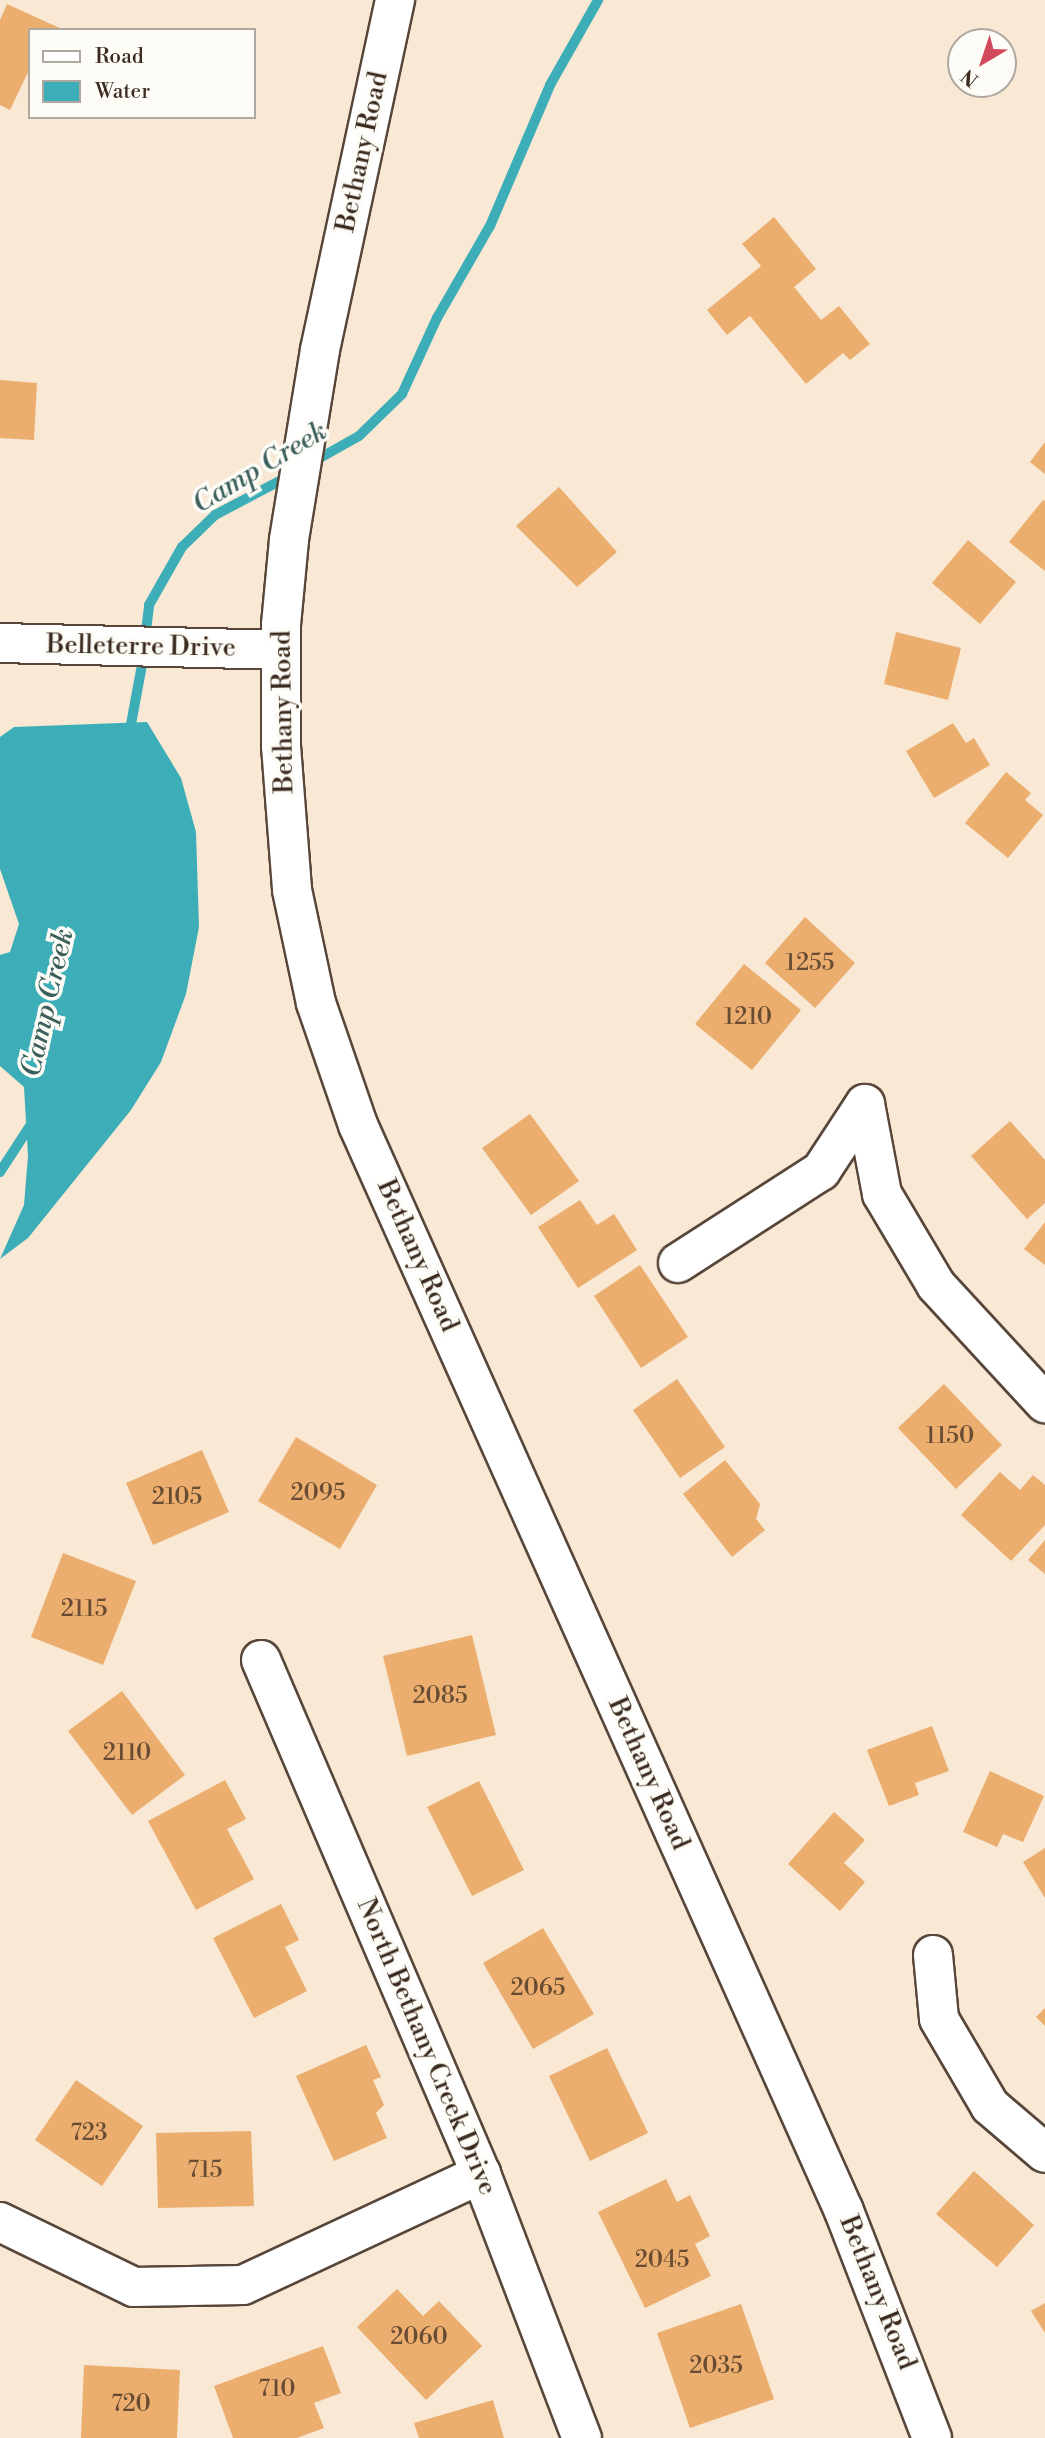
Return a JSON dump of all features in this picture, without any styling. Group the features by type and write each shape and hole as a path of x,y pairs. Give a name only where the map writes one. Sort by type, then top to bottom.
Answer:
{"street":[{"name":"Bethany Road","path":"395,0 320,351 289,540 281,650 281,746 292,890 316,1003 358,1125 844,2211 932,2438"},
{"name":"Belleterre Drive","path":"0,643 281,650"},
{"path":"678,1263 821,1171 865,1104 882,1194 936,1285 1045,1403"},
{"name":"North Bethany Creek Drive","path":"261,1660 481,2174 582,2438"},
{"path":"933,1955 939,2019 990,2106 1045,2152"},
{"path":"0,2222 134,2287 243,2285 481,2174"}],"water":[{"path":"147,722 181,778 196,832 199,927 186,994 161,1062 131,1110 28,1238 0,1259 24,1205 28,1156 24,1087 0,1066 0,955 10,952 19,924 0,869 0,737 14,727"}],"building":[{"path":"7,4 60,28 28,28 28,72 10,110 0,105 0,20"},
{"path":"774,217 816,269 794,287 821,320 839,306 870,344 850,360 843,353 806,384 750,316 727,335 707,310 761,266 742,244"},
{"path":"0,380 37,383 34,440 0,438"},
{"path":"1045,442 1045,474 1030,462"},
{"path":"559,487 617,552 577,587 516,526"},
{"path":"1043,500 1045,501 1045,571 1009,542"},
{"path":"968,540 1016,582 980,624 932,583"},
{"path":"896,632 961,648 948,700 884,684"},
{"path":"953,723 966,743 974,738 990,765 934,798 906,751"},
{"path":"1006,772 1031,793 1025,800 1043,815 1008,858 965,823"},
{"path":"805,917 855,963 815,1008 765,963"},
{"path":"744,964 801,1010 752,1070 695,1024"},
{"path":"530,1114 579,1181 531,1215 482,1148"},
{"path":"1010,1121 1045,1160 1045,1203 1027,1219 971,1156"},
{"path":"580,1200 597,1225 614,1214 637,1250 578,1288 538,1227"},
{"path":"1045,1222 1045,1265 1024,1249"},
{"path":"640,1265 688,1337 641,1368 594,1296"},
{"path":"677,1379 725,1447 680,1478 633,1410"},
{"path":"944,1384 1002,1445 956,1489 898,1428"},
{"path":"296,1437 377,1485 340,1549 258,1501"},
{"path":"202,1450 229,1512 153,1545 126,1483"},
{"path":"725,1460 760,1504 756,1519 765,1530 732,1557 683,1494"},
{"path":"1000,1472 1020,1490 1033,1475 1045,1485 1045,1525 1011,1561 961,1515"},
{"path":"1045,1540 1045,1574 1028,1560"},
{"path":"63,1553 136,1581 103,1665 31,1637"},
{"path":"472,1635 496,1735 407,1756 383,1656"},
{"path":"122,1691 185,1775 132,1815 68,1731"},
{"path":"932,1726 949,1771 915,1783 919,1795 889,1806 867,1750"},
{"path":"990,1771 1044,1796 1023,1842 1003,1834 997,1847 963,1832"},
{"path":"225,1780 246,1819 227,1829 254,1879 196,1910 148,1821"},
{"path":"479,1781 524,1870 472,1896 427,1807"},
{"path":"834,1812 865,1840 844,1863 865,1882 840,1911 788,1864"},
{"path":"1045,1848 1045,1898 1023,1862"},
{"path":"281,1904 299,1940 285,1947 307,1991 254,2018 213,1938"},
{"path":"543,1928 594,2014 533,2049 483,1963"},
{"path":"1045,2008 1045,2026 1036,2017"},
{"path":"366,2045 381,2077 373,2080 384,2105 376,2113 387,2138 334,2161 296,2076"},
{"path":"607,2048 648,2133 590,2161 549,2076"},
{"path":"76,2080 143,2126 102,2186 35,2140"},
{"path":"251,2131 254,2206 158,2208 156,2133"},
{"path":"974,2171 1034,2225 997,2267 936,2214"},
{"path":"666,2179 677,2202 690,2195 710,2236 695,2244 711,2276 645,2308 598,2212"},
{"path":"397,2289 423,2316 439,2301 482,2346 426,2400 357,2327"},
{"path":"1045,2303 1045,2333 1031,2311"},
{"path":"741,2304 774,2399 690,2428 657,2333"},
{"path":"323,2346 341,2393 314,2403 324,2428 297,2438 233,2438 214,2386"},
{"path":"84,2365 180,2370 177,2438 81,2438"},
{"path":"493,2400 504,2438 419,2438 414,2423"}],"waterway":[{"name":"Camp Creek","path":"311,463 359,436 402,394 437,318 490,226 550,85 598,0"},
{"name":"Camp Creek","path":"145,639 149,605 182,547 215,515 289,476"},
{"name":"Camp Creek","path":"129,735 144,654"},
{"name":"Camp Creek","path":"0,1172 32,1123"}]}
